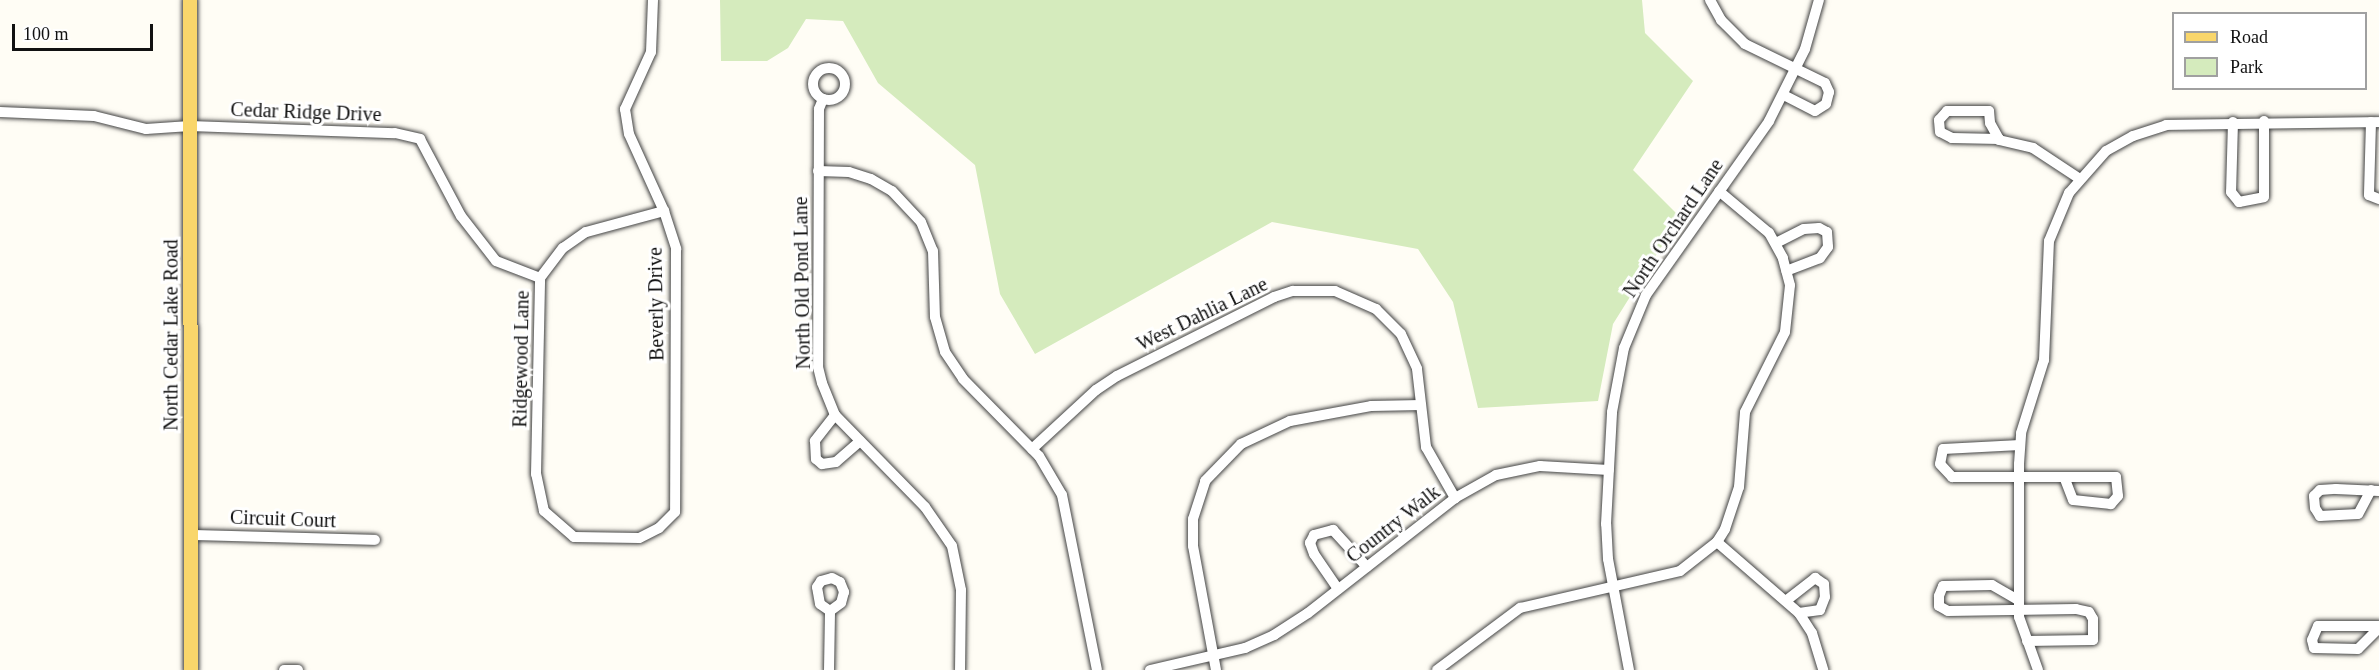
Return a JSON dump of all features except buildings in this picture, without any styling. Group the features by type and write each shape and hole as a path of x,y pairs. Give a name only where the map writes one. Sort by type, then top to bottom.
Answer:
{"main road":[{"name":"North Cedar Lake Road","path":"190,0 191,670"}],"street":[{"name":"Beverly Drive","path":"574,537 639,538 659,528 675,512 676,249 664,211 629,134 625,109 651,52 652,0"},
{"path":"1710,0 1720,20 1745,44 1795,71 1825,83 1829,92 1826,104 1815,111 1805,109 1783,95"},
{"name":"North Orchard Lane","path":"1629,670 1614,587 1606,524 1616,376 1633,323 1646,295 1783,95 1795,71 1820,0"},
{"name":"North Old Pond Lane","path":"823,99 819,109 818,368 835,415 925,507 952,546 961,590 960,670"},
{"path":"1999,139 1990,123 1989,111 1947,111 1939,120 1940,132 1952,138 1999,139 2041,152 2080,179"},
{"name":"Cedar Ridge Drive","path":"0,112 94,116 146,129 190,126 395,133 420,140 461,216 496,261 540,278"},
{"path":"2233,122 2231,192 2239,202 2264,197 2264,121"},
{"path":"2038,670 2027,641 2018,605 2020,445 2044,360 2049,241 2061,207 2080,179 2106,152 2133,136 2166,125 2264,121 2375,122 2368,189 2369,195 2379,199"},
{"path":"818,171 849,172 871,179 892,191 921,222 933,251 935,317 945,352 963,379 1032,449 1062,495 1096,670"},
{"path":"1437,670 1520,608 1680,571 1717,542 1735,507 1746,411 1785,332 1790,311 1786,272 1776,243 1757,220 1719,191"},
{"name":"Ridgewood Lane","path":"574,537 544,511 536,474 540,278 563,248 586,232 664,211"},
{"path":"1776,243 1804,229 1819,228 1827,232 1828,247 1820,258 1786,272"},
{"name":"West Dahlia Lane","path":"1032,449 1096,390 1117,376 1274,297 1293,291 1335,291 1355,298 1385,316 1411,351 1426,447 1455,498"},
{"path":"1216,670 1195,564 1193,519 1205,481 1223,459 1240,444 1290,421 1371,406 1421,405"},
{"path":"835,415 815,441 816,459 822,464 836,462 860,441"},
{"path":"2020,445 1943,449 1940,456 1942,470 1952,477 2116,477 2118,496 2111,504 2073,500 2065,478"},
{"name":"Country Walk","path":"1150,670 1213,657 1274,635 1338,590 1476,484 1514,470 1539,466 1609,470"},
{"path":"2320,490 2375,491 2358,514 2320,516 2314,496 2320,490"},
{"path":"1338,590 1314,554 1310,543 1314,535 1333,530 1367,567"},
{"name":"Circuit Court","path":"190,535 375,540"},
{"path":"1717,542 1787,600 1799,613 1812,633 1823,670"},
{"path":"1787,600 1815,578 1824,584 1826,597 1820,610 1799,613"},
{"path":"2018,605 1992,585 1943,586 1939,596 1939,606 1948,611 2018,605 2089,612 2095,631 2093,640 2027,641"},
{"path":"829,670 830,611"},
{"path":"2342,623 2379,627 2358,649 2314,648 2312,640 2318,626 2342,623"},
{"path":"284,670 298,670"}],"green space":[{"path":"720,0 1642,0 1645,33 1693,81 1633,170 1680,217 1613,324 1598,401 1478,408 1453,302 1418,249 1272,222 1035,354 1000,294 975,165 878,83 843,21 806,19 788,48 767,61 721,61"}]}
